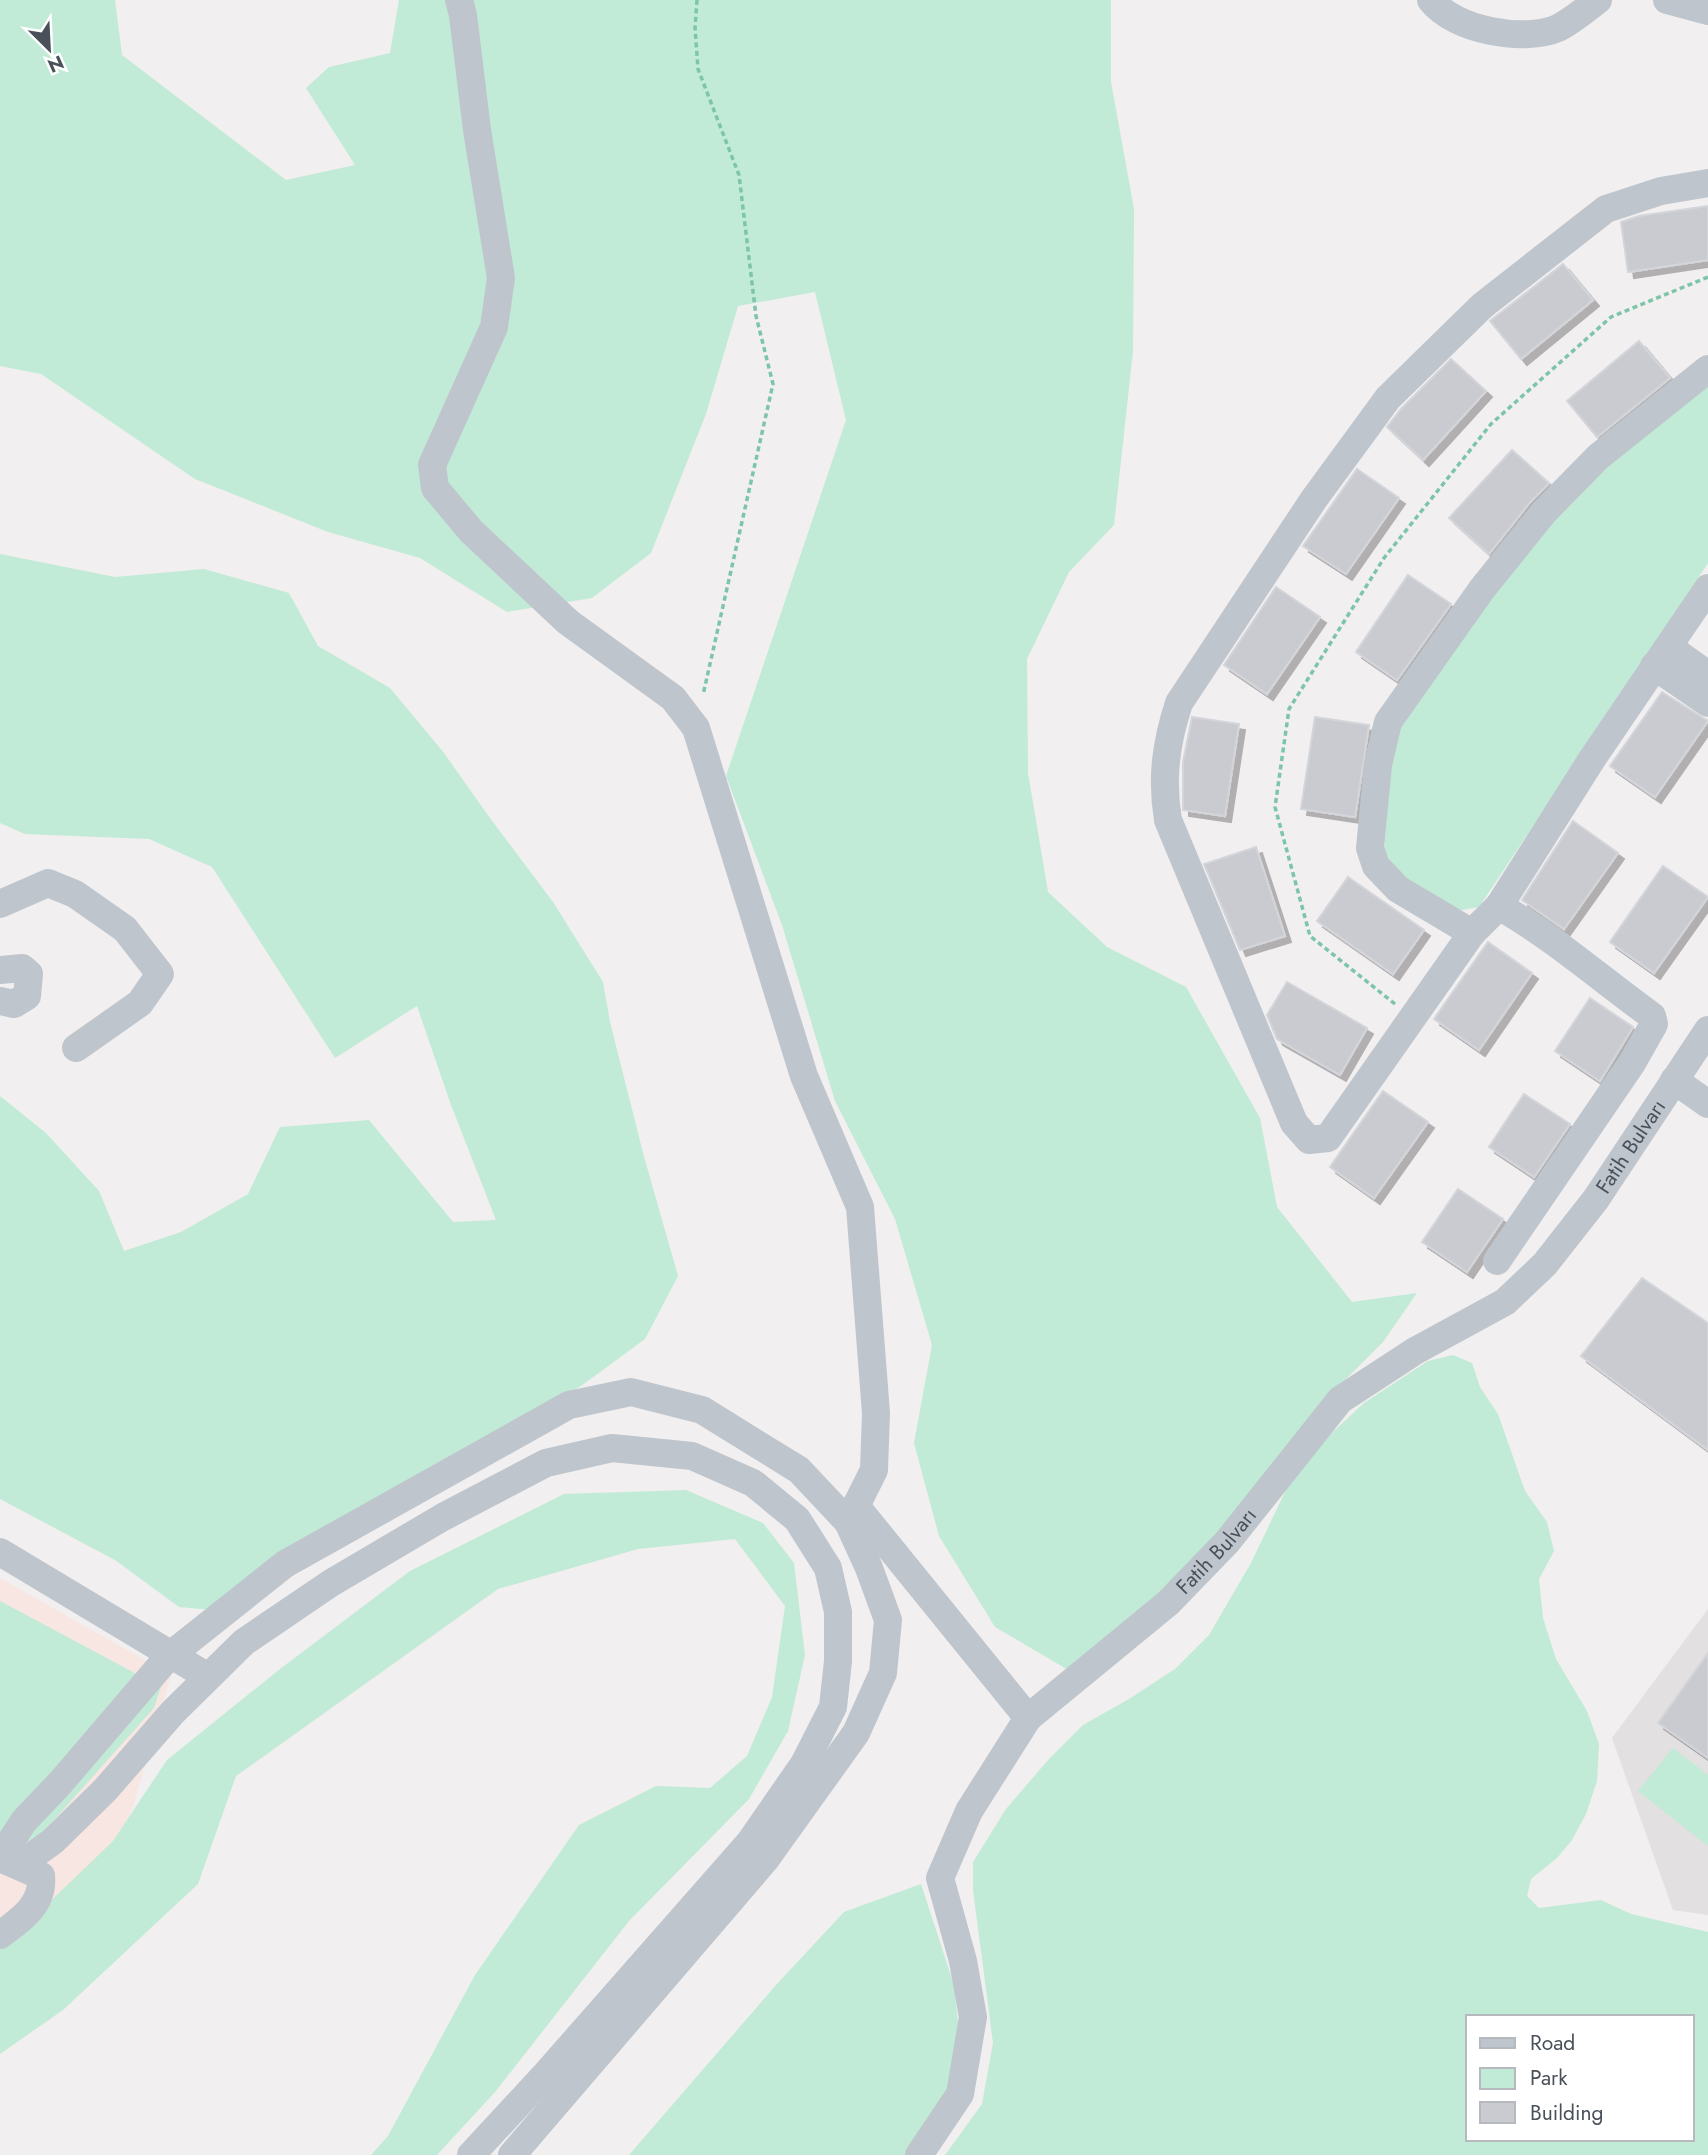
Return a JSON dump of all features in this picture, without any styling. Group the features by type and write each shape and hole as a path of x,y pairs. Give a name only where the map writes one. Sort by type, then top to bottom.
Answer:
{"street":[{"path":"459,0 501,278 494,327 432,465 435,488 471,531 568,622 673,698 696,728 804,1076 860,1207 876,1413 874,1470 852,1514 888,1620 883,1673 856,1733 765,1860 512,2155"},
{"path":"1431,0 1450,16 1467,24 1488,30 1533,34 1559,27 1598,0"},
{"path":"1667,0 1708,11"},
{"path":"1708,183 1661,191 1606,209 1482,306 1463,324 1388,398 1314,499 1179,704 1167,739 1164,796 1168,820 1294,1123 1309,1140 1328,1139 1472,933 1499,906 1708,588"},
{"path":"1472,933 1398,888 1376,866 1370,848 1378,765 1388,722 1482,589 1544,512 1598,457 1708,369"},
{"path":"1662,657 1708,675"},
{"path":"1662,657 1708,703"},
{"path":"0,904 48,883 75,894 125,929 160,974 141,1003 76,1048"},
{"path":"1497,1261 1632,1063 1654,1024 1653,1016 1535,927 1499,906"},
{"path":"0,970 22,968 29,974 27,996 14,1004 0,1001"},
{"name":"Fatih Bulvarı","path":"919,2155 960,2094 973,2017 963,1961 940,1878 969,1811 1028,1718 1168,1602 1227,1542 1340,1400 1415,1351 1505,1302 1545,1264 1596,1199 1708,1030"},
{"path":"1674,1080 1708,1104"},
{"path":"41,1876 0,1857 24,1821 171,1654 285,1564 569,1405 631,1391 702,1410 799,1470 852,1514 1028,1718"},
{"path":"41,1876 20,1865 53,1841 105,1790 173,1712 244,1642 331,1583 443,1517 546,1464 612,1448 692,1456 753,1483 797,1519 828,1567 838,1612 838,1661 833,1707 804,1763 750,1842 471,2155"},
{"path":"0,1552 205,1675 202,1683"},
{"path":"0,1876 41,1876"},
{"path":"0,1936 26,1916 43,1891 41,1876"}],"path":[{"path":"696,728 773,384 756,316 739,175 698,69 695,28 698,0"},
{"path":"1413,1018 1310,936 1275,807 1290,709 1384,558 1491,424 1611,317 1708,277"}],"shaded area":[{"path":"0,1578 171,1675 118,1857 0,1956"},
{"path":"1708,1609 1708,1915 1673,1910 1612,1738"}],"green space":[{"path":"0,0 115,0 122,55 286,180 355,165 306,88 329,67 390,53 399,0 1111,0 1111,82 1134,209 1133,351 1114,525 1069,572 1027,659 1028,773 1048,892 1107,947 1186,987 1260,1118 1277,1207 1352,1302 1417,1293 1383,1342 1321,1404 1231,1519 1080,1677 995,1627 939,1536 914,1443 932,1345 895,1219 835,1101 782,925 726,776 846,420 815,292 738,306 706,414 651,553 592,598 507,612 420,558 328,532 195,479 41,374 0,366"},
{"path":"1708,376 1708,563 1479,907 1456,911 1394,872 1384,852 1393,736 1532,541 1607,465"},
{"path":"0,554 115,577 204,569 289,593 318,646 390,688 444,753 553,902 603,982 610,1022 643,1153 678,1276 645,1339 581,1386 454,1459 223,1611 179,1607 115,1560 0,1499 0,1096 46,1133 99,1191 124,1251 181,1232 248,1194 280,1127 369,1120 453,1222 496,1220 451,1105 417,1006 335,1058 212,867 149,839 25,834 0,823"},
{"path":"1453,1355 1472,1363 1480,1387 1498,1414 1525,1491 1547,1522 1554,1551 1539,1579 1543,1618 1556,1659 1587,1711 1599,1744 1597,1781 1586,1814 1572,1840 1557,1858 1531,1879 1527,1896 1539,1908 1601,1900 1631,1914 1708,1932 1708,2155 945,2155 982,2104 993,2043 973,1890 973,1862 1006,1809 1083,1725 1175,1669 1209,1635 1251,1563 1286,1490 1320,1444 1364,1403 1428,1361"},
{"path":"686,1490 763,1523 794,1563 805,1655 788,1731 749,1799 629,1921 495,2092 437,2155 371,2155 388,2136 475,1975 579,1825 656,1786 710,1788 747,1756 772,1697 785,1606 735,1539 638,1549 498,1589 236,1776 198,1884 63,2010 0,2054 0,1940 34,1917 113,1841 167,1760 280,1669 410,1571 564,1494"},
{"path":"0,1601 161,1687 154,1708 29,1848 0,1861"},
{"path":"1673,1748 1708,1775 1708,1846 1638,1791"},
{"path":"921,1884 954,1985 963,2069 910,2155 629,2155 776,1985 844,1912"}],"building":[{"path":"1708,206 1708,260 1628,272 1621,222 1639,216"},
{"path":"1563,264 1593,300 1521,359 1490,321"},
{"path":"1639,341 1670,378 1597,437 1567,401"},
{"path":"1451,359 1486,391 1423,460 1387,427 1401,409"},
{"path":"1512,450 1549,483 1531,501 1489,554 1449,518"},
{"path":"1357,469 1399,498 1346,574 1303,546"},
{"path":"1408,575 1451,604 1397,680 1356,652"},
{"path":"1276,587 1320,617 1267,694 1224,665"},
{"path":"1662,692 1708,721 1655,797 1610,766"},
{"path":"1192,717 1239,724 1225,816 1183,810 1183,762"},
{"path":"1315,717 1369,725 1355,817 1301,809"},
{"path":"1573,821 1618,853 1564,929 1522,900"},
{"path":"1256,847 1285,936 1240,950 1204,864"},
{"path":"1663,866 1708,897 1654,973 1610,942"},
{"path":"1348,877 1424,930 1393,974 1317,921"},
{"path":"1488,942 1532,973 1479,1050 1434,1019"},
{"path":"1287,982 1367,1028 1340,1075 1277,1039 1267,1015"},
{"path":"1590,998 1633,1027 1600,1081 1555,1051"},
{"path":"1383,1091 1428,1122 1374,1198 1330,1167"},
{"path":"1524,1094 1570,1124 1534,1177 1489,1147"},
{"path":"1458,1189 1503,1219 1467,1272 1422,1242"},
{"path":"1642,1278 1708,1323 1708,1450 1581,1356"},
{"path":"1708,1653 1708,1758 1658,1723"}]}
